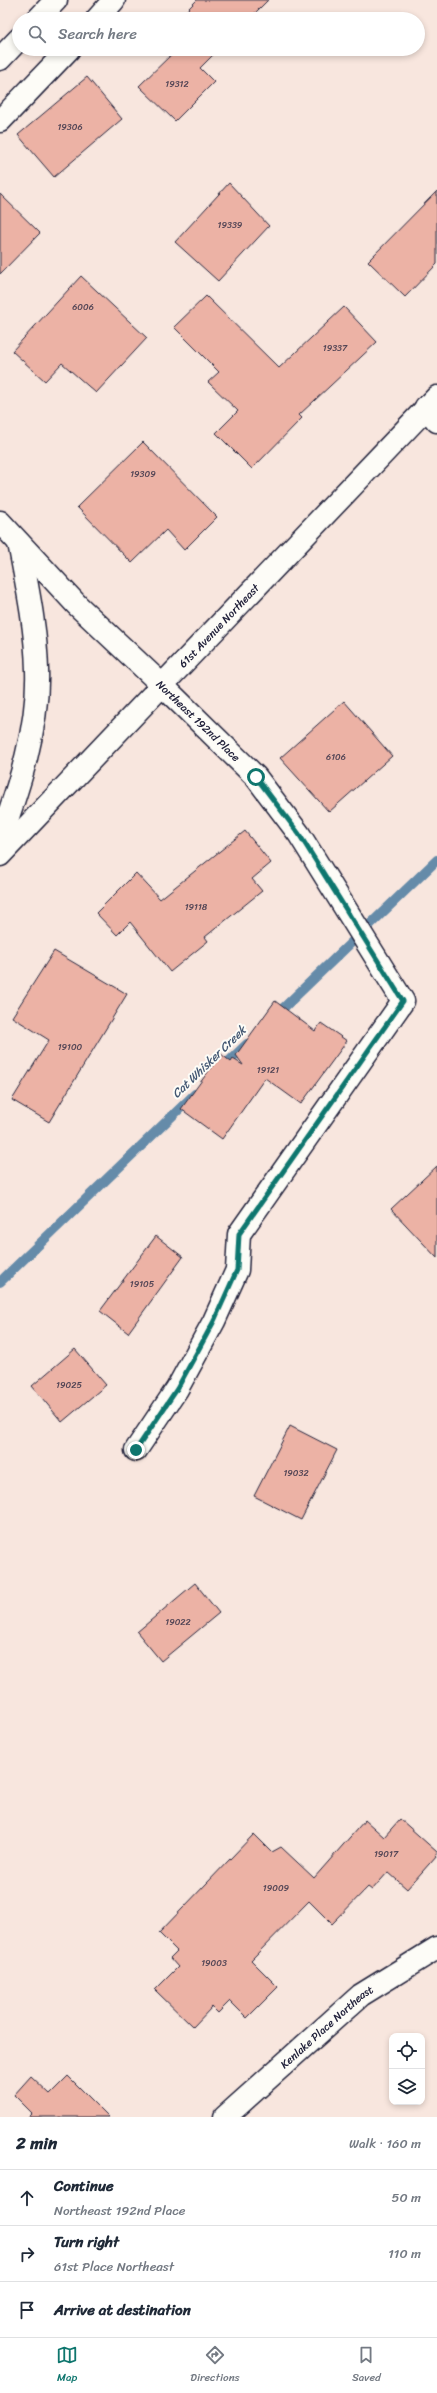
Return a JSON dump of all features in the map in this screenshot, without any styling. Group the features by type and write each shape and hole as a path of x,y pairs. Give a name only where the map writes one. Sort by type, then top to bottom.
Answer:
{"street":[{"path":"45,12 56,0"},
{"path":"103,12 114,0"},
{"path":"0,59 12,46"},
{"path":"0,121 62,56"},
{"name":"61st Avenue Northeast","path":"0,854 161,684 433,408"},
{"name":"Northeast 192nd Place","path":"0,522 19,544 78,605 256,777 299,834 403,1001 239,1234 237,1270 214,1321 177,1389 136,1450"},
{"path":"0,840 19,784 35,714 37,671 33,621 19,544"},
{"name":"Kenlake Place Northeast","path":"225,2117 361,1994 437,1948"}],"building":[{"path":"197,0 268,0 256,12 185,12"},
{"path":"170,56 212,56 200,68 214,82 175,121 139,86"},
{"path":"87,77 122,119 54,177 18,135"},
{"path":"229,183 269,226 218,281 175,242"},
{"path":"437,191 437,264 405,297 368,261"},
{"path":"0,194 40,233 0,274"},
{"path":"81,276 147,338 96,393 62,363 45,381 12,351"},
{"path":"206,296 279,368 344,307 377,342 299,415 302,418 252,469 216,433 238,411 208,382 219,372 174,327"},
{"path":"143,442 217,517 184,550 166,530 132,563 77,507"},
{"path":"344,701 392,756 329,812 280,758"},
{"path":"245,831 271,863 252,879 262,891 205,937 208,941 170,972 130,922 117,935 96,913 136,873 160,899"},
{"path":"54,951 127,994 49,1122 12,1100 49,1040 12,1017"},
{"path":"275,1001 315,1031 321,1023 347,1041 301,1104 265,1078 222,1139 181,1109 221,1054 231,1062 233,1059 243,1065 236,1055"},
{"path":"437,1166 437,1258 391,1209"},
{"path":"156,1236 183,1257 128,1333 100,1311"},
{"path":"75,1349 106,1385 62,1422 32,1386"},
{"path":"290,1426 337,1450 301,1520 254,1496"},
{"path":"195,1583 219,1613 161,1661 137,1632"},
{"path":"400,1819 437,1852 437,1855 407,1889 388,1872 372,1890 368,1887 332,1924 309,1901 251,1960 278,1987 247,2018 230,2001 218,2013 212,2007 193,2027 155,1990 178,1967 170,1958 177,1951 159,1933 254,1834 272,1852 281,1847 314,1878 365,1820 384,1837"},
{"path":"31,2076 50,2094 68,2076 109,2117 28,2117 32,2113 14,2095"}],"waterway":[{"name":"Cat Whisker Creek","path":"274,1017 437,860"},
{"name":"Cat Whisker Creek","path":"220,1070 247,1044"},
{"name":"Cat Whisker Creek","path":"0,1282 195,1094"}],"route":[{"path":"136,1450 177,1389 214,1321 237,1270 239,1234 403,1001 299,834 256,777"}]}
